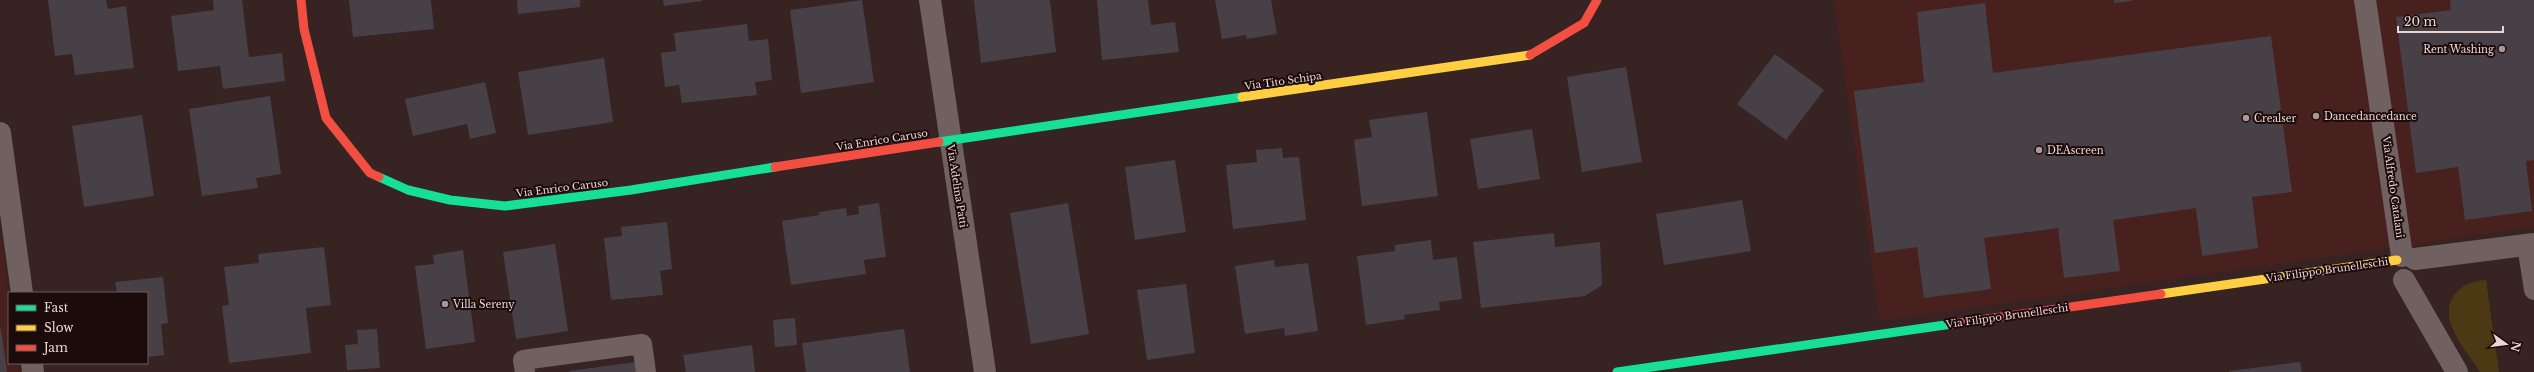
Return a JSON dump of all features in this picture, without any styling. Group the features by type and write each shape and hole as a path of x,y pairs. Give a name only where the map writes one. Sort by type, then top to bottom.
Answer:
{"street":[{"name":"Via Enrico Caruso","path":"301,0 304,29 326,118 370,173 408,190 450,200 505,206 631,190 950,140"},
{"name":"Via Adelina Patti","path":"930,0 985,372"},
{"name":"Via Tito Schipa","path":"950,140 1533,55 1584,23 1597,0"},
{"name":"Via Alfredo Catalani","path":"2365,0 2405,258 2394,272 2398,278 2404,280 2458,372"},
{"path":"0,133 22,292"},
{"name":"Via Filippo Brunelleschi","path":"1617,372 2405,258 2530,244"}],"lane":[{"path":"2530,244 2534,290"},
{"path":"525,372 523,360 642,344 646,372"}],"shaded area":[{"path":"1834,0 2534,0 2534,227 1880,321"},
{"path":"0,230 8,292 8,364 18,364 19,372 0,372"},
{"path":"2486,280 2499,372 2480,372 2458,339 2449,317 2451,301 2461,288 2477,281"}],"building":[{"path":"48,0 106,0 108,9 126,6 134,68 75,75 72,54 55,56"},
{"path":"213,0 242,0 249,57 282,53 285,81 223,89 220,66 178,71 171,16 214,10"},
{"path":"349,0 431,0 434,29 353,37"},
{"path":"517,0 580,0 580,7 518,14"},
{"path":"663,0 702,0 702,1 664,6"},
{"path":"862,0 874,82 801,93 790,10"},
{"path":"974,0 1050,0 1056,52 981,63"},
{"path":"1097,0 1148,0 1151,25 1175,22 1179,52 1102,60"},
{"path":"1215,0 1271,0 1277,34 1247,39 1246,35 1222,39"},
{"path":"2114,0 2132,0 2132,1 2114,3"},
{"path":"2450,0 2534,0 2534,160 2526,161 2532,211 2465,220 2458,167 2416,173 2396,17 2451,10"},
{"path":"1985,3 1993,73 2271,36 2292,192 2252,197 2258,248 2202,256 2196,208 2113,220 2120,271 2064,278 2058,228 1984,238 1991,289 1924,298 1917,247 1875,253 1854,91 1924,82 1917,12"},
{"path":"747,24 749,41 768,39 772,80 755,82 757,95 682,103 679,85 665,87 661,53 676,51 674,33"},
{"path":"1775,54 1824,90 1786,140 1737,104"},
{"path":"604,58 613,122 528,135 518,72"},
{"path":"1626,67 1642,162 1582,172 1567,77"},
{"path":"485,82 496,133 470,139 467,124 413,136 405,99"},
{"path":"270,96 281,174 256,178 258,188 202,196 189,109"},
{"path":"1427,112 1438,196 1362,206 1354,140 1372,137 1369,120"},
{"path":"142,115 154,196 84,207 72,126"},
{"path":"1532,129 1540,179 1478,189 1470,139"},
{"path":"1282,148 1283,158 1299,157 1306,220 1233,229 1226,165 1257,162 1256,150"},
{"path":"1175,160 1186,232 1135,240 1125,167"},
{"path":"1742,200 1751,251 1664,265 1656,214"},
{"path":"879,203 886,257 864,260 866,274 791,285 782,221 819,215 819,212 846,208 847,216 859,214 858,206"},
{"path":"1068,203 1089,334 1031,344 1010,213"},
{"path":"667,222 672,269 660,271 663,295 611,300 604,238 622,236 621,227"},
{"path":"1554,233 1555,247 1600,242 1602,285 1585,296 1481,308 1473,242"},
{"path":"1431,240 1433,260 1457,257 1462,299 1439,302 1440,310 1404,315 1405,319 1366,325 1357,256 1395,251 1395,245"},
{"path":"555,244 568,331 516,339 503,252"},
{"path":"324,247 331,305 306,308 311,353 229,363 222,306 229,305 224,267 259,263 258,254"},
{"name":"Villa Sereny","path":"463,250 475,342 426,349 415,266 434,264 433,255"},
{"path":"1274,260 1275,267 1308,263 1318,331 1285,336 1284,328 1245,334 1235,266"},
{"path":"163,277 168,323 161,324 164,355 148,357 148,292 117,292 115,282"},
{"path":"1186,284 1195,353 1147,360 1137,290"},
{"path":"795,318 797,345 775,347 773,320"},
{"path":"1,329 7,372 0,372"},
{"path":"377,329 380,368 347,370 345,345 358,344 357,330"},
{"path":"904,329 910,372 806,372 802,343"},
{"path":"752,345 755,372 686,372 683,355"},
{"path":"636,362 637,372 569,371"},
{"path":"2300,362 2302,372 2229,372 2229,371"}],"traffic: fast":[{"path":"939,142 1242,97"},
{"path":"379,177 408,190 450,200 505,206 631,190 775,167"},
{"path":"1617,372 1952,324"}],"traffic: slow":[{"path":"1242,97 1530,55"},
{"path":"2161,294 2397,260"}],"traffic: jam":[{"path":"301,0 304,29 326,118 370,173 379,177"},
{"path":"1530,55 1584,23 1597,0"},
{"path":"775,167 939,142"},
{"path":"1952,324 2161,294"}],"place":[{"name":"Rent Washing","path":"2502,49"},
{"name":"Dancedancedance","path":"2316,116"},
{"name":"Crealser","path":"2246,118"},
{"name":"DEAscreen","path":"2039,150"},
{"name":"Villa Sereny","path":"445,304"}]}
